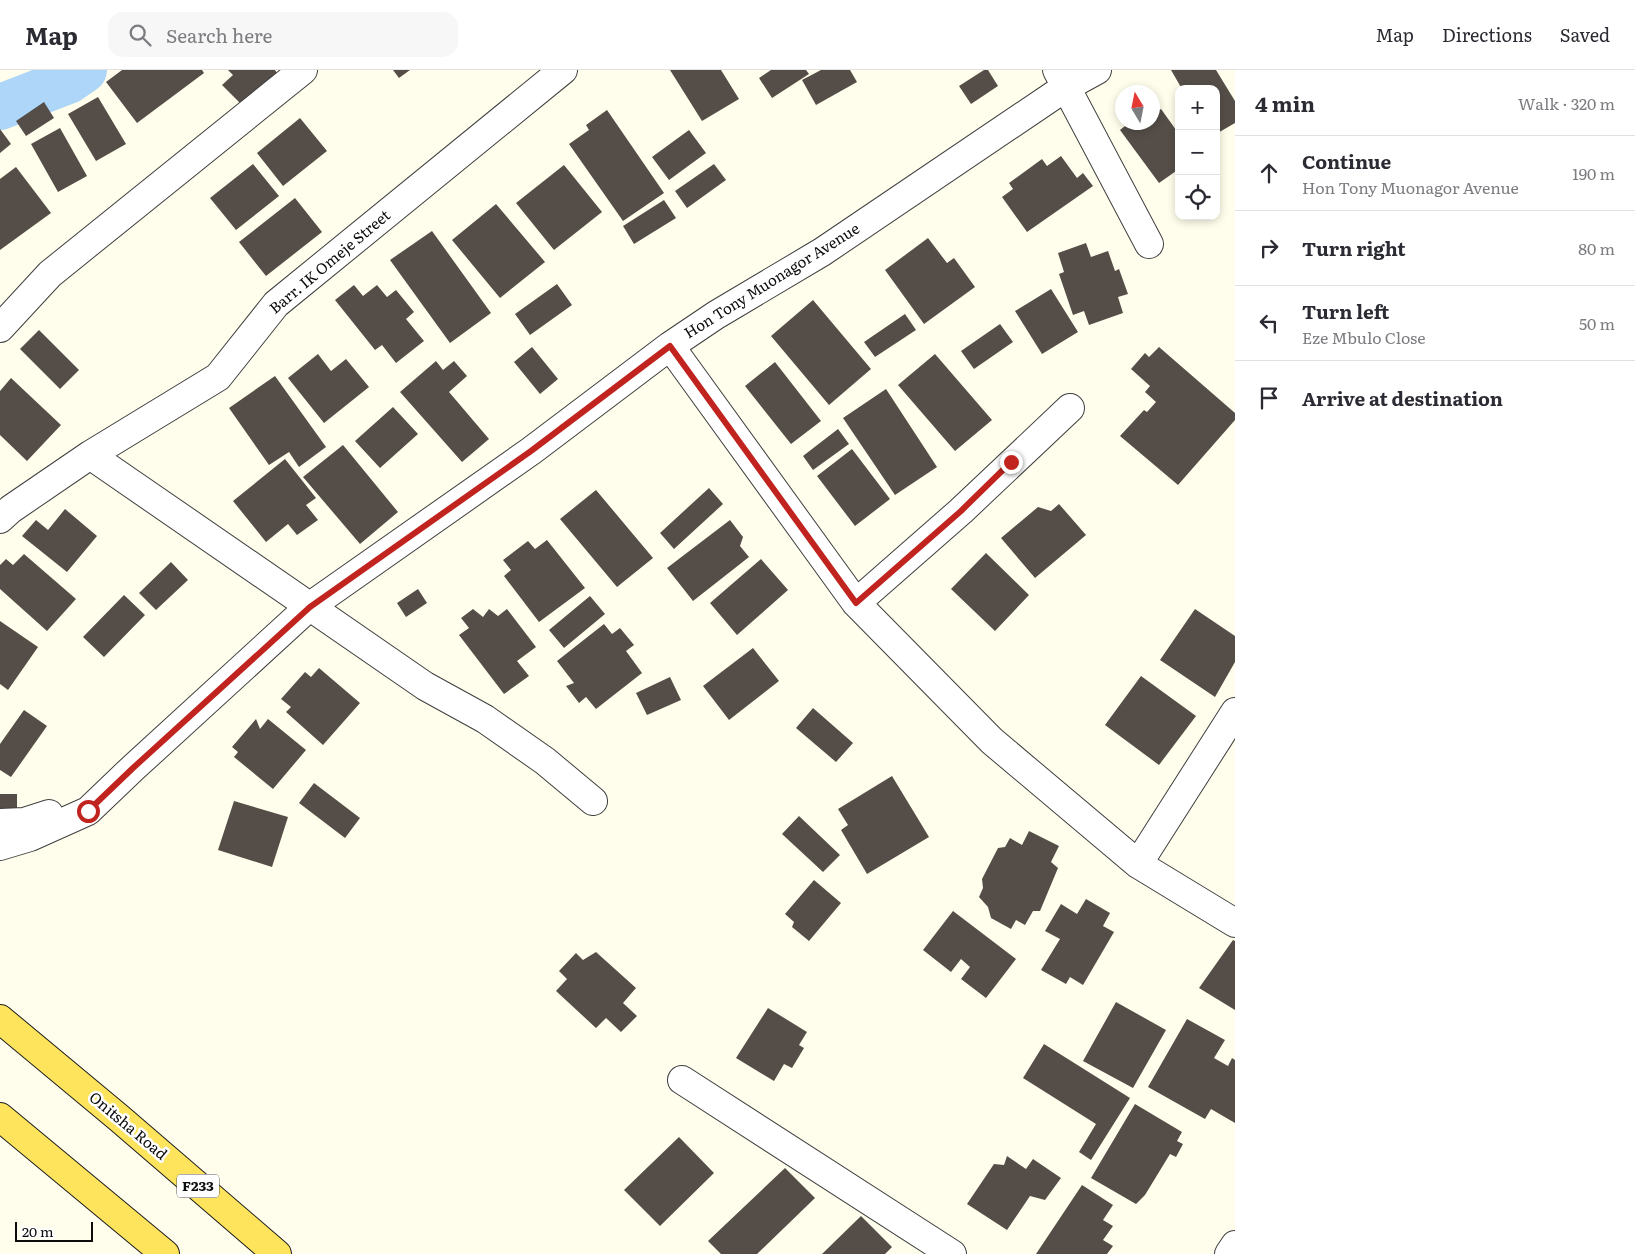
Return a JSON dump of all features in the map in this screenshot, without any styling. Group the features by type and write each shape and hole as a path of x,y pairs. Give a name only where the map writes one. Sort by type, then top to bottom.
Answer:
{"main road":[{"name":"Onitsha Road","path":"0,1019 120,1118 276,1254"},
{"path":"0,1117 165,1254"}],"street":[{"path":"0,328 50,274 304,70"},
{"name":"Barr. IK Omeje Street","path":"0,519 11,509 90,455 218,377 276,304 563,70"},
{"name":"Hon Tony Muonagor Avenue","path":"0,846 30,837 88,811 140,761 310,607 531,451 670,346 716,315 822,252 1062,79 1097,70"},
{"path":"1062,79 1149,244"},
{"path":"670,346 856,603 992,742 1138,864 1235,923"},
{"path":"856,603 961,511 1070,408"},
{"path":"90,455 425,686 485,719 545,761 594,801"},
{"path":"1138,864 1235,712"},
{"path":"0,823 24,822 46,814 88,811"},
{"path":"682,1080 952,1254"},
{"path":"1229,1254 1235,1244"}],"building":[{"path":"122,70 202,70 204,73 137,123 106,82"},
{"path":"228,70 275,70 277,73 243,106 222,85 233,75"},
{"path":"393,70 410,70 399,78"},
{"path":"670,70 721,70 739,99 702,121"},
{"path":"771,70 806,70 809,74 772,98 759,78"},
{"path":"821,70 850,70 857,82 816,105 802,80"},
{"path":"984,70 988,70 998,86 971,104 959,86"},
{"path":"1171,70 1216,70 1235,101 1235,123 1220,132 1220,85 1180,85"},
{"path":"98,97 126,144 96,161 68,114"},
{"path":"44,102 54,118 26,136 16,121"},
{"path":"607,110 664,193 623,221 569,144 589,130 586,125"},
{"path":"1160,110 1175,128 1175,172 1159,183 1120,130 1160,130"},
{"path":"300,118 327,151 283,186 257,153"},
{"path":"60,128 87,176 58,192 31,144"},
{"path":"0,129 11,144 0,153"},
{"path":"689,130 706,153 669,180 652,157"},
{"path":"1061,156 1077,178 1083,173 1093,186 1027,232 1002,197 1013,189 1009,183 1042,159 1047,166"},
{"path":"253,164 279,196 236,230 210,198"},
{"path":"714,164 726,180 687,208 675,191"},
{"path":"564,165 602,212 554,250 516,203"},
{"path":"16,167 51,213 0,250 0,179"},
{"path":"295,198 322,232 266,276 239,242"},
{"path":"664,200 676,218 634,244 623,226"},
{"path":"496,204 545,262 500,298 452,240"},
{"path":"432,231 491,313 450,343 390,260"},
{"path":"928,238 947,263 954,258 975,287 924,324 885,270"},
{"path":"1086,243 1091,257 1108,251 1115,271 1119,269 1128,294 1118,297 1123,313 1089,325 1084,311 1073,315 1059,274 1064,272 1058,253"},
{"path":"557,284 572,305 530,335 515,314"},
{"path":"354,285 363,296 377,285 387,297 396,290 414,312 406,319 424,341 396,363 382,345 375,350 335,300"},
{"path":"1051,289 1078,332 1042,354 1015,311"},
{"path":"813,300 871,369 829,405 771,336"},
{"path":"905,314 916,330 875,357 864,342"},
{"path":"1000,324 1013,342 974,369 961,351"},
{"path":"39,330 79,370 60,389 20,349"},
{"path":"532,347 558,379 540,394 514,362"},
{"path":"1159,347 1235,413 1235,420 1178,485 1120,436 1144,410 1147,412 1156,402 1145,392 1150,386 1131,369 1145,353 1149,357"},
{"path":"318,354 331,371 346,359 369,387 324,423 288,378"},
{"path":"935,354 992,420 955,451 898,385"},
{"path":"436,361 443,370 454,361 467,376 449,392 489,439 462,462 400,392"},
{"path":"775,362 821,421 791,444 745,386"},
{"path":"275,376 326,447 299,467 289,452 269,465 229,408"},
{"path":"11,378 61,425 27,461 0,435 0,391"},
{"path":"886,389 937,467 895,495 843,418"},
{"path":"393,407 418,434 380,468 355,441"},
{"path":"838,429 849,444 813,470 803,456"},
{"path":"343,445 398,512 360,544 303,477"},
{"path":"852,449 890,499 855,526 817,476"},
{"path":"285,459 316,498 306,505 318,520 297,535 288,524 266,542 233,501"},
{"path":"709,488 723,504 674,549 660,533"},
{"path":"596,490 653,558 617,587 560,519"},
{"path":"1059,504 1086,535 1035,578 1001,538 1038,507 1051,511"},
{"path":"65,509 97,536 67,572 22,536 36,520 48,530"},
{"path":"730,520 743,537 740,546 749,557 693,601 667,568"},
{"path":"547,540 585,588 539,622 504,576 511,570 503,560 528,541 535,549"},
{"path":"986,553 1029,595 995,631 951,589"},
{"path":"24,554 76,599 47,631 0,589 0,565 6,559 13,565"},
{"path":"761,559 788,590 737,635 710,603"},
{"path":"171,562 188,580 156,610 139,593"},
{"path":"418,589 427,603 406,617 397,603"},
{"path":"124,595 145,615 104,657 83,637"},
{"path":"590,596 605,614 564,648 549,630"},
{"path":"473,609 483,617 489,609 498,616 507,609 536,647 517,661 529,676 504,694 459,635 469,628 461,618"},
{"path":"1195,609 1235,636 1235,662 1215,697 1160,660"},
{"path":"0,621 38,647 8,690 0,684"},
{"path":"604,624 612,634 620,628 634,645 626,651 642,673 596,709 586,697 579,703 566,686 574,683 557,661"},
{"path":"753,648 779,681 729,720 703,686"},
{"path":"319,668 360,703 323,745 286,712 291,707 281,699 305,672 311,677"},
{"path":"1141,676 1196,716 1159,765 1105,725"},
{"path":"670,677 681,700 647,715 636,693"},
{"path":"813,708 853,743 836,762 796,728"},
{"path":"24,710 47,726 11,777 0,770 0,744"},
{"path":"256,719 260,729 268,719 306,750 273,789 234,757 238,752 232,747"},
{"path":"892,776 929,837 867,874 841,830 848,825 838,809"},
{"path":"314,783 360,818 345,838 299,803"},
{"path":"0,794 17,794 17,812 0,812"},
{"path":"234,801 288,817 272,867 218,850"},
{"path":"799,816 840,855 823,872 782,834"},
{"path":"1029,831 1059,846 1051,862 1058,868 1040,911 1033,911 1025,925 1016,920 1011,929 991,918 988,907 979,897 983,888 982,879 998,848 1005,847 1010,838 1022,845"},
{"path":"814,880 841,903 809,941 792,927 794,922 785,914"},
{"path":"1086,899 1110,913 1103,926 1114,932 1083,985 1070,977 1066,984 1041,970 1060,939 1045,931 1061,904 1077,914"},
{"path":"953,911 1016,959 986,998 961,979 970,967 961,959 951,972 923,950"},
{"path":"1233,940 1235,941 1235,1010 1199,988"},
{"path":"596,952 636,988 623,1003 637,1016 621,1032 606,1018 596,1028 556,991 567,979 559,971 576,953 583,960"},
{"path":"1116,1002 1166,1030 1133,1088 1083,1061"},
{"path":"768,1008 807,1032 799,1045 804,1048 792,1068 784,1064 774,1081 736,1058"},
{"path":"1187,1019 1225,1040 1214,1058 1228,1066 1232,1058 1235,1060 1235,1123 1211,1109 1205,1119 1148,1087"},
{"path":"1044,1044 1130,1098 1091,1160 1079,1152 1096,1124 1023,1078"},
{"path":"1135,1104 1182,1132 1177,1141 1183,1144 1176,1157 1170,1154 1145,1195 1136,1204 1091,1178"},
{"path":"679,1137 714,1173 660,1226 624,1190"},
{"path":"1007,1156 1026,1169 1033,1159 1061,1178 1045,1200 1030,1196 1007,1230 967,1204 994,1164 1004,1165"},
{"path":"785,1168 815,1198 757,1254 721,1254 708,1241"},
{"path":"1082,1185 1113,1205 1103,1220 1113,1226 1103,1240 1113,1246 1107,1254 1036,1254"},
{"path":"861,1216 892,1247 885,1254 822,1254"}],"waterway":[{"path":"0,107 68,81 84,70"}],"route":[{"path":"88,811 310,607 531,451 670,346 856,603 961,511 1011,462"}]}
